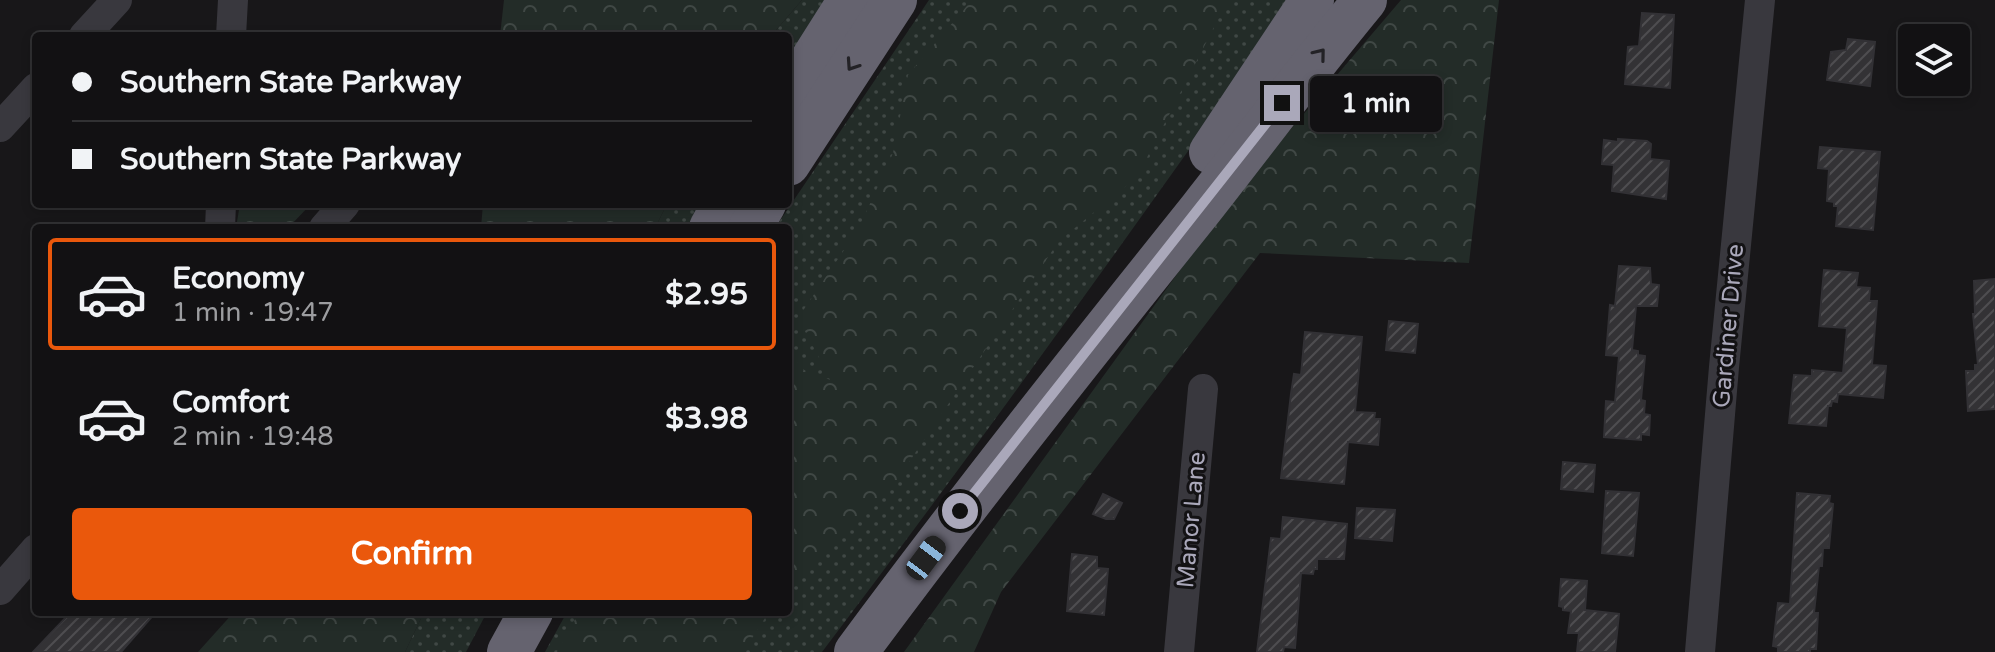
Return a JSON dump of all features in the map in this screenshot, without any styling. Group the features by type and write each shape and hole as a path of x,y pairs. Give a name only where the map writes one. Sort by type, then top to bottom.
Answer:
{"highway":[{"path":"792,92 850,0"},
{"path":"792,158 895,0"},
{"path":"856,652 960,511 1192,180 1312,0"},
{"path":"960,511 1365,0"},
{"path":"509,652 529,616"}],"street":[{"path":"88,32 117,0"},
{"path":"231,32 233,0"},
{"name":"Gardiner Drive","path":"1700,652 1760,0"},
{"path":"0,127 32,92"},
{"path":"328,224 342,208"},
{"name":"Manor Lane","path":"1179,652 1203,389"},
{"path":"0,590 32,554"}],"green space":[{"path":"504,0 802,0 774,32 500,32"},
{"path":"802,0 830,0 792,59 792,32 774,32"},
{"path":"929,0 1289,0 1271,34 1105,267 822,652 545,652 565,616 792,616 792,224 778,224 789,208 792,208 792,203"},
{"path":"972,0 1228,0 1137,177 1059,241 890,490 792,582 792,356 806,372 831,380 798,318 859,228 893,153 908,75"},
{"path":"1401,0 1499,0 1469,263 1260,253 1001,592 974,652 904,652 1232,198"},
{"path":"239,208 307,208 292,224 237,224"},
{"path":"483,208 665,208 657,224 481,224"},
{"path":"665,208 705,208 695,224 657,224"},
{"path":"230,616 422,616 405,652 198,652"},
{"path":"422,616 485,616 466,652 405,652"},
{"path":"577,616 766,616 743,652 557,652"}],"building":[{"path":"1642,13 1674,15 1670,88 1625,84 1628,47 1639,46"},
{"path":"1848,39 1875,42 1870,86 1827,80 1831,52 1846,50"},
{"path":"1618,139 1647,141 1651,144 1650,159 1669,161 1666,199 1612,191 1614,165 1602,164 1604,140 1618,142"},
{"path":"1820,147 1880,152 1873,230 1836,226 1838,206 1827,201 1829,169 1818,168"},
{"path":"1619,266 1650,268 1651,284 1659,285 1657,306 1636,306 1632,350 1645,356 1641,400 1645,401 1644,414 1650,415 1649,435 1641,434 1641,440 1604,437 1606,401 1615,402 1619,356 1606,355 1610,305 1615,306"},
{"path":"1824,270 1858,273 1856,287 1870,288 1869,301 1877,301 1872,365 1886,366 1883,398 1838,394 1837,402 1832,401 1828,406 1826,426 1789,423 1794,375 1812,376 1812,370 1843,373 1847,328 1819,326"},
{"path":"1995,279 1995,409 1968,411 1966,371 1975,371 1975,365 1978,365 1973,314 1974,281"},
{"path":"1389,321 1418,324 1415,353 1386,350"},
{"path":"1305,332 1362,337 1355,412 1375,413 1374,419 1380,419 1378,445 1348,442 1344,484 1281,478 1294,374 1301,375"},
{"path":"1563,462 1595,465 1593,492 1561,489"},
{"path":"1606,491 1639,493 1633,556 1602,553"},
{"path":"1797,493 1830,496 1829,503 1833,504 1829,548 1823,548 1822,566 1819,566 1814,613 1818,613 1816,649 1810,649 1810,652 1778,652 1778,647 1773,646 1778,603 1790,604"},
{"path":"1103,494 1122,503 1114,519 1093,514"},
{"path":"1357,508 1395,510 1392,541 1355,538"},
{"path":"1283,517 1347,524 1344,559 1317,559 1317,569 1313,574 1301,573 1295,648 1284,647 1283,652 1257,652 1271,538 1281,539"},
{"path":"1072,554 1097,557 1097,568 1108,569 1104,615 1067,611"},
{"path":"1561,579 1587,581 1585,610 1619,614 1615,652 1577,652 1579,633 1568,633 1571,611 1559,606"},
{"path":"67,616 152,616 121,652 33,652"}],"route":[{"path":"960,511 1282,103"}]}
